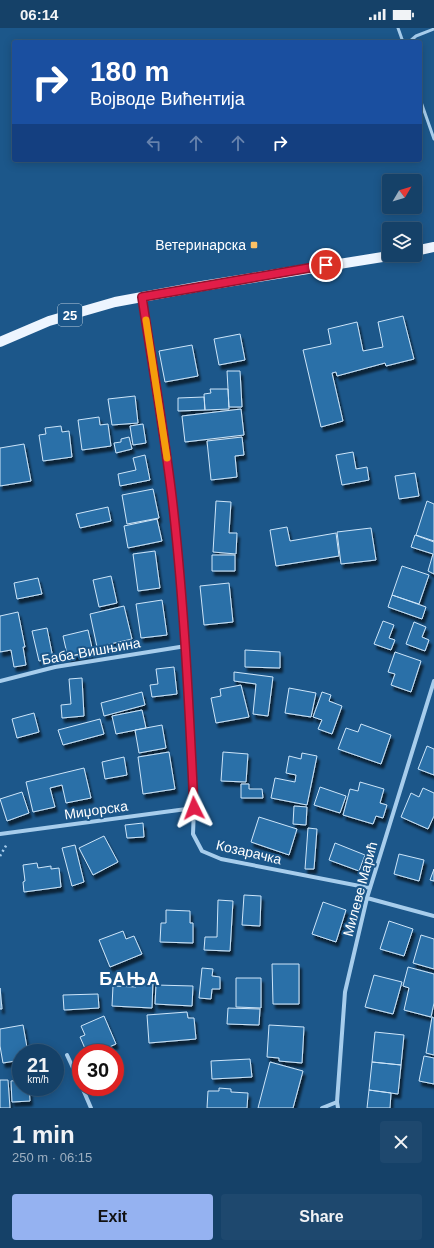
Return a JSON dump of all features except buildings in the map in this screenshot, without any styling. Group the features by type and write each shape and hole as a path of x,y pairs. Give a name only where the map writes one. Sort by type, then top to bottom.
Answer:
{"main road":[{"path":"422,250 434,247"},
{"name":"25","path":"0,342 49,321 115,302 202,286 382,257"}],"street":[{"name":"Козарачка","path":"142,297 172,497 186,646 194,808 193,834 202,851 221,859 370,888"},
{"name":"Баба-Вишњина","path":"0,681 55,667 186,646"},
{"name":"Милеве Марић","path":"338,1108 337,1102 345,992 367,898 434,681"},
{"name":"Миџорска","path":"0,834 194,808"},
{"path":"367,898 434,916"},
{"path":"67,1055 72,1066"},
{"path":"86,1096 91,1108"},
{"path":"322,1108 337,1102"}],"lane":[{"path":"398,28 402,40"},
{"path":"412,40 416,36 434,29"},
{"path":"422,105 434,139"}],"slow traffic":[{"path":"146,320 167,458"}],"place":[{"name":"Ветеринарска","path":"254,245"}],"district":[{"name":"БАЊА","path":"130,979"}],"route":[{"path":"194,808 186,646 180,571 166,445 142,297 326,265"}]}
